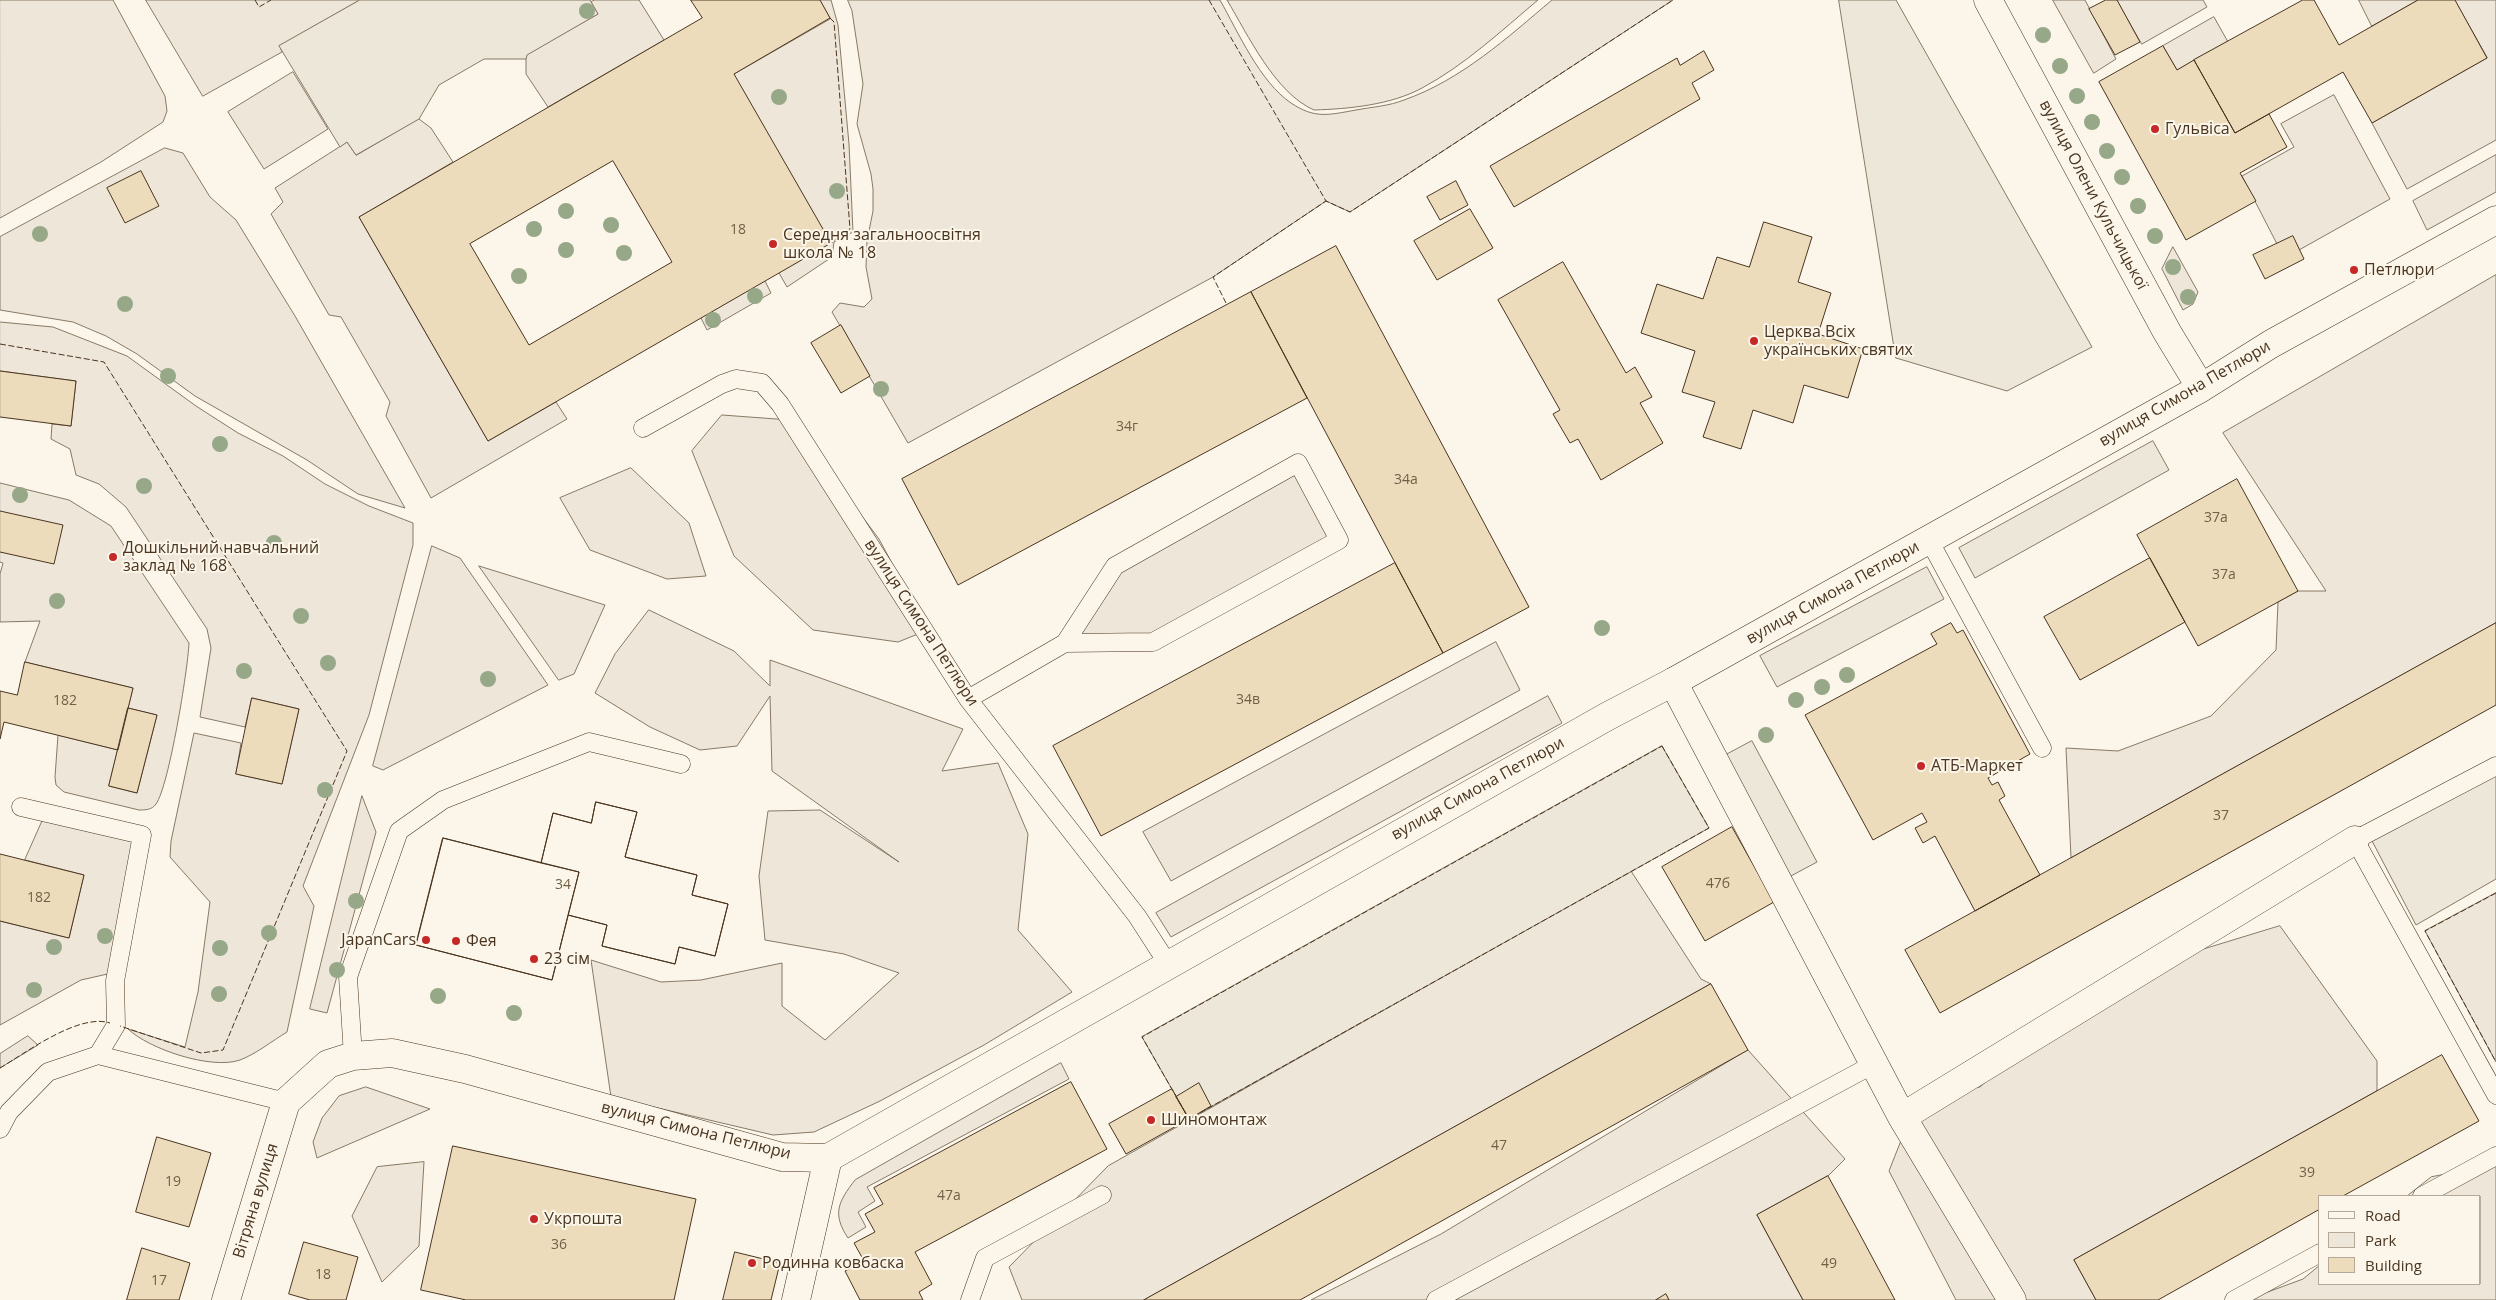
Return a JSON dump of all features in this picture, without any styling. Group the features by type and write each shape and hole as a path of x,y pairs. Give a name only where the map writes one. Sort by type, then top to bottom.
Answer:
{"street":[{"name":"вулиця Олени Кульчицької","path":"1988,0 2167,332 2201,388"},
{"name":"вулиця Симона Петлюри","path":"286,1102 328,1064 353,1056 392,1053 466,1069 782,1156 828,1158 1608,716 1929,540 2201,388 2271,344 2496,220"},
{"path":"1673,682 1902,1117 2012,1300"},
{"path":"1902,1117 2355,840"},
{"name":"Вітряна вулиця","path":"226,1300 286,1102"},
{"path":"796,1300 828,1158"}],"lane":[{"name":"вулиця Симона Петлюри","path":"643,428 722,384 736,379 762,382 780,404 968,699 1136,916 1168,964"},
{"path":"968,699 1065,643 1115,566 1298,463 1339,540 1153,642 1065,643"},
{"path":"1929,540 2042,748"},
{"path":"353,1056 348,977 399,831 443,800 589,742 682,764"},
{"path":"2496,766 2355,840 2496,1095"},
{"path":"21,807 142,835 115,981 116,1025 98,1055"},
{"path":"0,1129 9,1112 48,1072 98,1055 286,1102"},
{"path":"1436,1300 1874,1064"},
{"path":"2424,1195 2496,1156"},
{"path":"970,1300 985,1258 1102,1195"},
{"path":"2234,1300 2318,1254"}],"green space":[{"path":"0,0 113,0 165,96 167,111 163,122 101,162 0,218"},
{"path":"146,0 360,0 280,46 282,52 203,96"},
{"path":"595,0 639,0 664,40 548,107 526,74 526,55 598,14 591,2"},
{"path":"820,0 831,0 838,25 849,144 853,232 834,242 832,257 787,287 779,273 734,74 830,19"},
{"path":"848,0 1220,0 1242,41 1269,83 1291,103 1307,112 1322,114 1386,105 1425,92 1464,70 1482,57 1552,0 1673,0 1350,212 1326,201 1213,277 908,443 832,312 840,303 864,307 872,299 866,267 867,241 873,211 873,189 871,174 857,124 863,84 852,11"},
{"path":"1227,0 1538,0 1468,58 1438,79 1410,94 1369,105 1314,110 1300,102 1287,91 1275,77 1253,46"},
{"path":"2053,0 2085,0 2116,59 2094,73"},
{"path":"2117,0 2203,0 2207,7 2142,44"},
{"path":"2359,0 2418,0 2372,26"},
{"path":"2455,0 2496,0 2496,140 2407,189 2372,123 2487,58"},
{"path":"2214,17 2228,42 2177,70 2163,46"},
{"path":"293,72 328,129 264,169 228,112"},
{"path":"2334,95 2390,199 2299,250 2277,244 2242,176 2294,147 2281,124"},
{"path":"419,119 431,128 453,162 359,217 488,441 556,402 567,419 431,498 386,416 390,402 341,317 329,315 271,214 283,202 275,188 347,142 356,155"},
{"path":"165,148 183,153 210,197 236,220 295,316 405,508 358,494 307,460 195,396 137,354 106,336 73,322 0,310 0,237"},
{"path":"2496,155 2496,192 2427,230 2413,201"},
{"path":"2173,247 2198,292 2193,304 2183,310 2162,269"},
{"path":"2496,275 2496,623 2071,858 2066,748 2118,751 2211,716 2276,650 2278,602 2298,591 2326,591 2223,433"},
{"path":"765,281 771,293 707,330 701,318"},
{"path":"0,322 53,327 127,356 196,406 238,433 283,456 325,484 369,506 413,523 413,545 369,715 303,886 314,906 287,1032 240,1060 213,1062 181,1056 150,1044 128,1029 185,1047 198,992 210,902 170,857 171,841 194,733 241,743 236,774 282,784 299,709 252,698 245,727 200,717 211,648 207,629 126,507 99,484 76,475 70,449 51,439 52,424 71,426 76,381 0,371"},
{"path":"722,415 790,420 879,539 928,630 898,642 813,630 734,556 692,451"},
{"path":"631,468 689,523 706,576 667,579 590,550 560,498"},
{"path":"1295,473 1330,538 1151,636 1077,638 1119,570"},
{"path":"0,483 69,500 111,526 189,643 182,701 172,752 161,793 156,804 150,809 139,810 64,792 56,785 58,735 118,750 109,786 137,793 157,715 128,708 133,688 25,662 40,621 0,622 0,574 3,563 0,562"},
{"path":"432,546 460,558 548,685 383,770 373,766"},
{"path":"479,566 605,605 574,674 559,680"},
{"path":"649,610 734,651 770,686 770,660 963,729 942,771 998,763 1028,834 1018,930 1072,992 984,1045 880,1101 814,1132 773,1135 611,1097 591,960 661,982 701,980 782,963 782,1006 825,1040 899,973 844,954 765,940 759,876 768,811 820,810 899,862 772,771 770,696 737,746 700,750 650,727 595,693 615,654"},
{"path":"1496,642 1520,690 1171,881 1143,832"},
{"path":"1548,696 1562,723 1171,937 1156,913"},
{"path":"362,796 376,832 327,1013 310,1009"},
{"path":"45,815 127,835 137,851 112,973 81,980 0,1025 0,921 69,938 84,875 25,860"},
{"path":"1631,871 1701,979 1711,984 1144,1300 1022,1300 1009,1267 1108,1166"},
{"path":"2496,893 2496,1062 2425,931"},
{"path":"2280,926 2377,1061 2377,1091 2074,1260 2096,1300 1956,1300 1889,1171 1919,1095 1980,1087 2096,982"},
{"path":"28,1036 38,1045 0,1068 0,1054"},
{"path":"1748,1050 1845,1159 1828,1176 1757,1215 1803,1300 1669,1300 1666,1295 1656,1300 1311,1300 1441,1234"},
{"path":"1061,1063 1069,1079 867,1187 875,1201 858,1212 866,1227 848,1238 840,1222 839,1208 844,1195 855,1180"},
{"path":"366,1087 430,1109 317,1158 313,1142 322,1118 339,1096"},
{"path":"424,1162 419,1246 382,1282 352,1216 377,1167"},
{"path":"2496,1165 2496,1300 2246,1300 2303,1279 2318,1267 2318,1285 2481,1285 2481,1195 2408,1195 2431,1177"}],"shaded area":[{"path":"360,0 590,0 598,14 527,55 526,59 484,59 439,85 419,119 356,155 347,142 340,147 279,46"},
{"path":"1839,0 1896,0 2092,347 2007,391 1896,358"},
{"path":"2153,441 2169,470 1975,578 1959,548"},
{"path":"1927,567 1944,599 1777,687 1760,656"},
{"path":"1752,741 1817,862 1789,877 1724,756"},
{"path":"1662,746 1709,828 1189,1119 1142,1037"},
{"path":"2496,774 2496,879 2416,925 2371,839"}],"building":[{"path":"691,0 820,0 830,18 734,74 831,243 488,441 359,217 702,18","holes":["613,161 672,262 529,345 470,244"]},
{"path":"2106,0 2117,0 2140,42 2115,55 2089,9"},
{"path":"2303,0 2314,0 2339,45 2418,0 2455,0 2487,58 2372,123 2343,72 2235,133 2194,60"},
{"path":"2163,46 2177,70 2194,60 2235,133 2269,114 2287,147 2240,173 2256,201 2186,240 2099,82"},
{"path":"1704,51 1714,70 1692,83 1700,99 1514,207 1490,166 1677,58 1680,65"},
{"path":"141,171 159,206 125,223 107,188"},
{"path":"1456,181 1468,205 1440,220 1427,197"},
{"path":"1470,209 1493,248 1437,280 1414,241"},
{"name":"Церква Всіх українських святих","path":"1764,222 1812,237 1798,282 1831,293 1818,334 1863,349 1848,398 1804,385 1793,423 1753,410 1741,449 1703,437 1715,402 1682,392 1695,351 1641,333 1657,284 1703,299 1717,257 1749,267"},
{"path":"2293,236 2304,259 2265,279 2253,255"},
{"path":"1336,246 1529,607 1443,653 1251,292"},
{"path":"1563,262 1626,373 1635,367 1652,397 1640,403 1663,443 1601,480 1578,439 1570,443 1553,414 1560,410 1498,300"},
{"path":"1251,292 1307,398 958,585 902,479"},
{"path":"841,325 870,376 841,393 811,343"},
{"path":"0,371 76,381 71,426 0,417"},
{"path":"2237,479 2298,591 2198,646 2137,535"},
{"path":"0,511 63,525 54,564 0,552"},
{"path":"2150,558 2185,622 2080,680 2044,617"},
{"path":"1395,563 1443,653 1101,836 1053,746"},
{"name":"АТБ-Маркет","path":"1951,623 1957,633 1963,630 2030,754 1988,778 1992,785 1998,782 2005,796 1999,800 2040,875 1975,911 1935,836 1923,843 1915,828 1927,822 1922,813 1873,840 1805,715 1937,644 1931,634"},
{"path":"2496,623 2496,705 1940,1013 1905,950"},
{"path":"25,662 133,688 118,750 4,722 0,739 0,691 17,695"},
{"path":"252,698 299,709 282,784 236,774"},
{"path":"128,708 157,715 137,793 109,786"},
{"path":"596,802 637,812 625,857 697,875 692,895 728,904 715,956 679,947 675,964 602,946 607,925 568,915 552,980 416,945 443,838 541,863 553,813 591,823"},
{"path":"596,802 637,812 625,857 697,875 692,895 728,904 715,956 679,947 675,964 602,946 607,925 568,915 579,872 541,863 553,813 591,823"},
{"path":"1732,827 1774,902 1705,941 1662,867"},
{"path":"443,838 579,872 552,980 416,945"},
{"path":"0,854 84,875 69,938 0,921"},
{"path":"1711,984 1748,1050 1300,1300 1144,1300"},
{"path":"2442,1055 2479,1121 2345,1195 2318,1195 2318,1210 2158,1300 2096,1300 2074,1260"},
{"path":"1071,1082 1107,1149 915,1252 932,1284 919,1292 923,1300 860,1300 845,1271 864,1261 854,1243 875,1232 865,1214 883,1204 874,1188"},
{"path":"1199,1083 1211,1106 1189,1119 1176,1097"},
{"path":"1172,1089 1189,1119 1126,1154 1109,1124"},
{"path":"157,1137 211,1153 189,1227 136,1212"},
{"path":"453,1146 696,1199 674,1300 466,1300 421,1290"},
{"path":"1828,1176 1895,1300 1803,1300 1757,1215"},
{"path":"304,1242 358,1257 346,1300 310,1300 289,1294"},
{"path":"142,1248 190,1263 179,1300 127,1300"},
{"path":"735,1252 780,1263 771,1300 723,1300"},
{"path":"1666,1294 1669,1300 1656,1300"}],"fence":[{"path":"255,0 259,7 271,0"},
{"path":"1209,0 1326,201 1350,212 1673,0"},
{"path":"830,18 834,22 850,229 831,243"},
{"path":"1226,303 1213,277 1326,201"},
{"path":"0,344 104,362 347,751 223,1050 201,1053 120,1026"},
{"path":"1662,746 1709,828 1189,1119 1142,1037 1662,746"},
{"path":"2496,893 2425,931 2496,1062"},
{"path":"0,1068 38,1044 69,1029 97,1021 110,1023"}],"place":[{"name":"Гульвіса","path":"2155,129"},
{"name":"Середня загальноосвітня школа № 18","path":"773,244"},
{"name":"Петлюри","path":"2354,270"},
{"name":"Церква Всіх українських святих","path":"1754,341"},
{"name":"Дошкільний навчальний заклад № 168","path":"113,557"},
{"name":"АТБ-Маркет","path":"1921,766"},
{"name":"JapanCars","path":"426,940"},
{"name":"Фея","path":"456,941"},
{"name":"23 сім","path":"534,959"},
{"name":"Шиномонтаж","path":"1151,1120"},
{"name":"Укрпошта","path":"534,1219"},
{"name":"Родинна ковбаска","path":"752,1263"}]}
